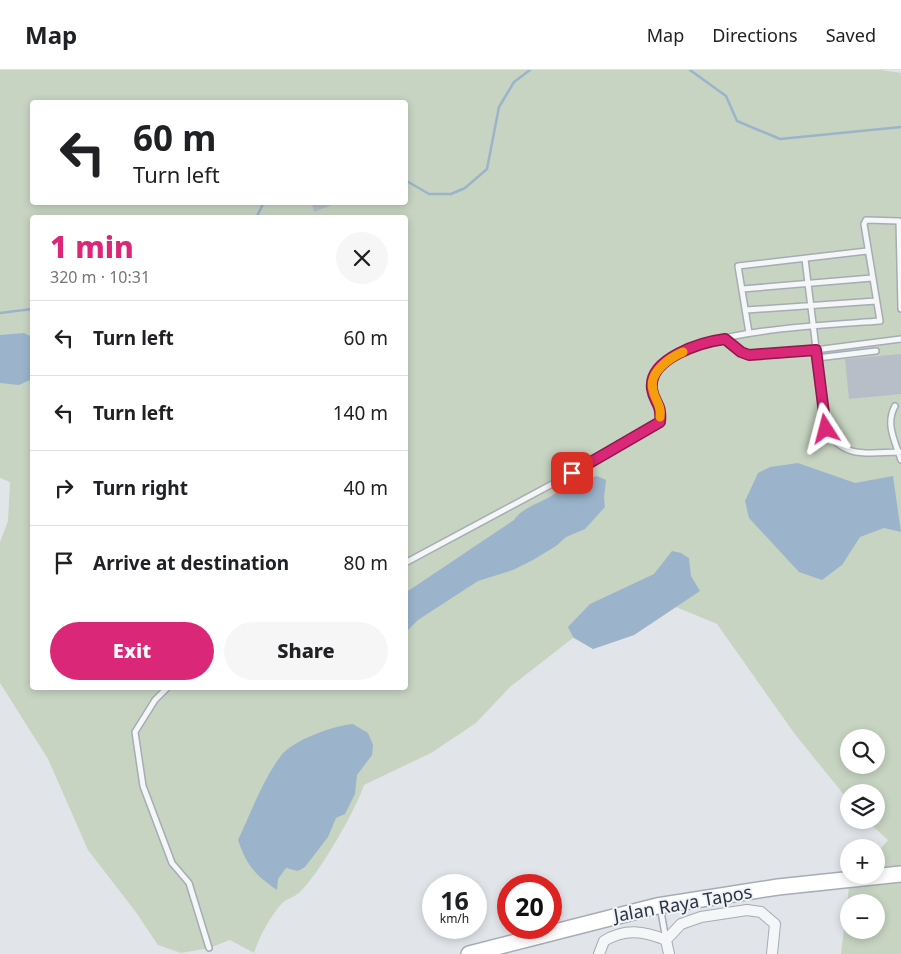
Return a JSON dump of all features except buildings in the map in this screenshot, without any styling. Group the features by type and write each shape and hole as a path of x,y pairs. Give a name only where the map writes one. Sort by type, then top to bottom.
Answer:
{"main road":[{"name":"Jalan Raya Tapos","path":"469,954 556,930 660,906 778,887 901,874"}],"street":[{"path":"666,940 681,924 701,917 747,910 761,912 775,924 772,954"},
{"path":"599,954 604,941 630,931 647,932 666,940"},
{"path":"666,940 668,954"}],"lane":[{"path":"408,561 556,482 660,422 661,408 652,390 653,378 661,367 676,355 701,343 749,333 880,321 867,251 864,221 899,221 901,309"},
{"path":"749,333 738,266 867,251"},
{"path":"805,259 824,418 831,438 849,450 864,454 900,452"},
{"path":"742,289 872,278"},
{"path":"746,310 876,301"},
{"path":"725,339 741,352 749,355 816,350 901,339"},
{"path":"816,358 876,351"},
{"path":"895,406 892,412 892,434 900,452 901,460"},
{"path":"165,690 155,700 135,732 143,786 172,863 190,883 209,948"},
{"path":"660,906 666,940"}],"green space":[{"path":"0,70 882,70 901,73 901,954 841,954 843,939 885,939 885,894 848,894 849,887 856,884 885,884 885,844 888,840 876,829 885,829 885,784 840,784 840,790 794,733 717,624 676,607 634,635 593,649 573,638 510,687 476,723 431,753 364,785 353,810 326,858 307,885 278,908 266,926 254,953 230,940 209,948 181,953 158,945 135,911 88,850 48,759 0,683 0,542 8,521 10,482 0,478"}],"water":[{"path":"24,333 30,336 30,380 19,385 0,383 0,335"},
{"path":"798,463 855,483 893,476 901,532 884,528 860,537 842,565 822,580 799,572 749,518 745,501 758,473 770,467"},
{"path":"597,476 606,480 605,507 585,529 566,537 556,546 513,570 478,581 418,620 408,630 408,591 514,520 524,510 559,490"},
{"path":"672,551 681,553 689,558 691,576 700,591 634,635 593,649 573,637 568,627 590,604 654,574"},
{"path":"353,724 368,733 373,745 372,755 357,775 355,794 345,814 336,818 328,837 305,867 298,871 286,868 278,879 277,890 263,880 248,863 238,840 257,797 274,766 286,751 314,735"}],"waterway":[{"path":"408,182 429,194 451,194 465,188 487,169 499,107 514,82 530,70"},
{"path":"690,70 726,96 737,121 780,139 901,127"},
{"path":"258,215 262,205"},
{"path":"0,313 30,309"}],"slow traffic":[{"path":"660,417 661,408 652,390 653,378 661,367 683,352"}],"route":[{"path":"572,473 660,422 661,408 652,390 653,378 661,367 676,355 701,343 725,339 741,352 749,355 816,350 826,429"}]}
